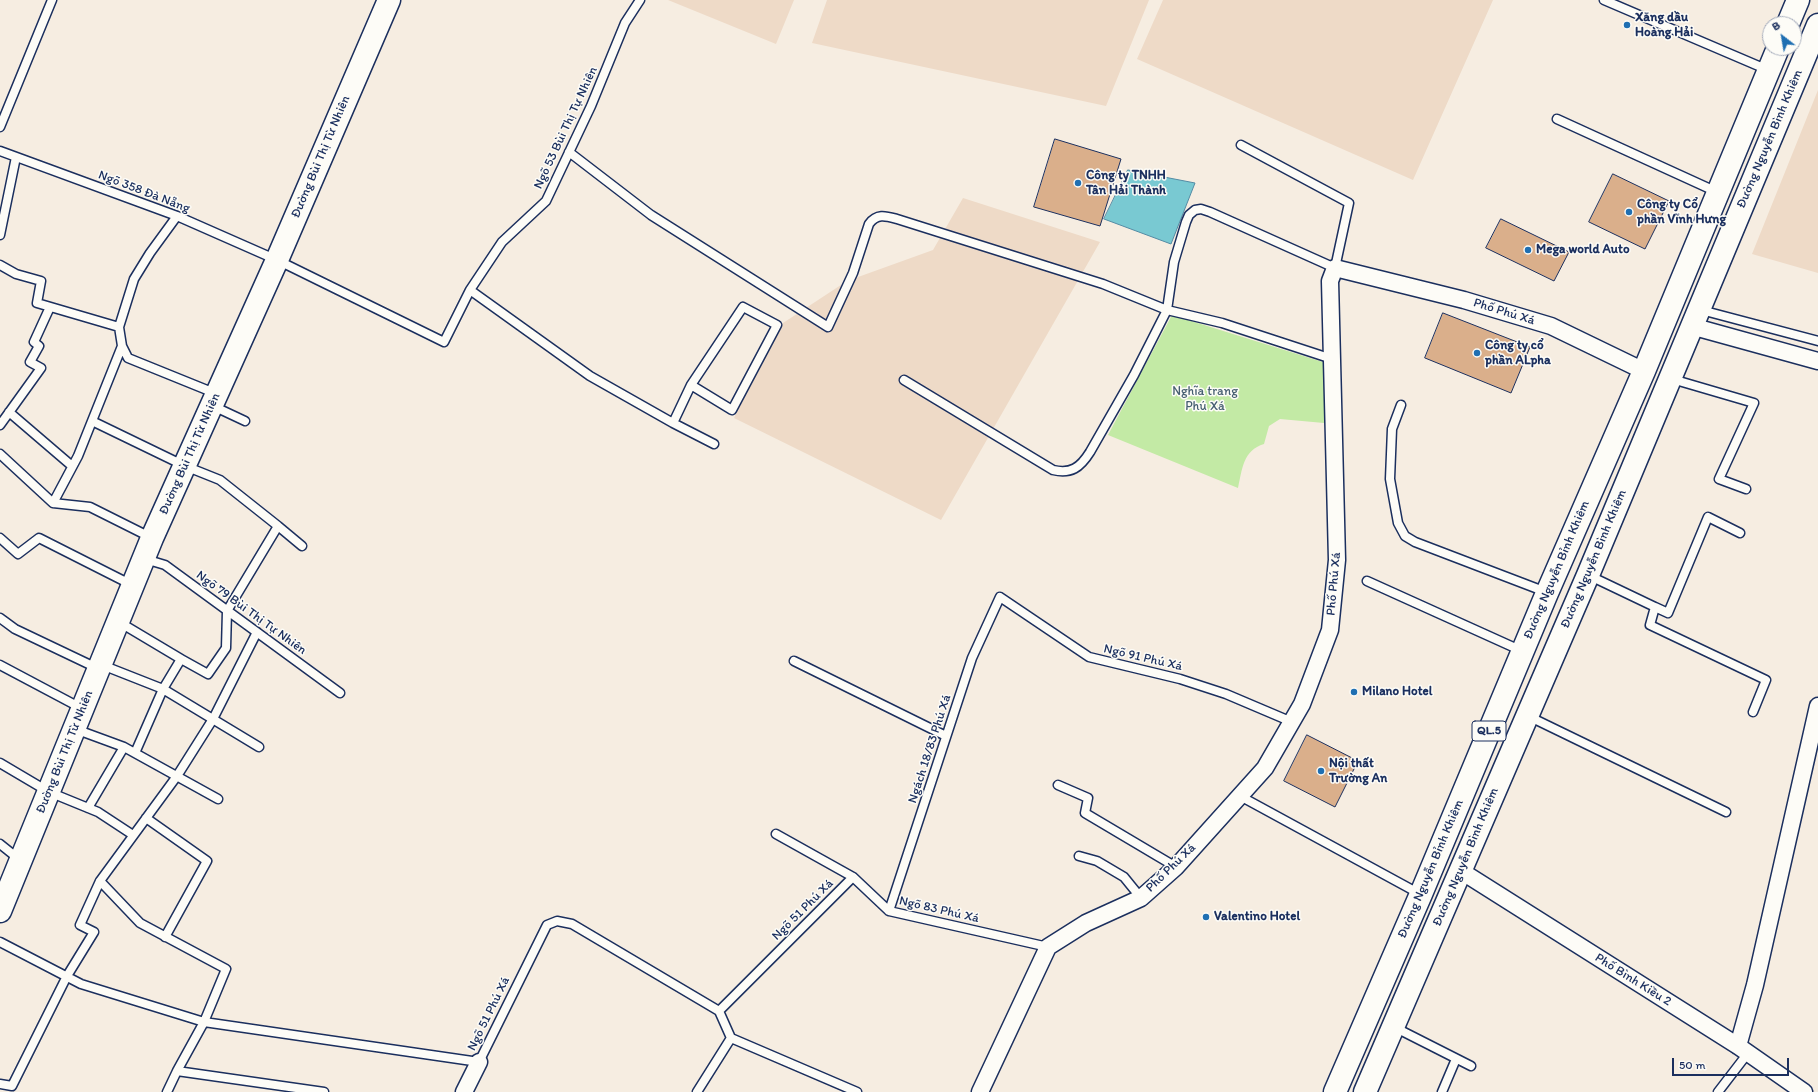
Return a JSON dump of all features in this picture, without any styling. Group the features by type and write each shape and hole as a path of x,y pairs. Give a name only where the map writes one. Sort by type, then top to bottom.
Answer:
{"main road":[{"name":"Đường Bùi Thị Từ Nhiên","path":"0,911 152,538 277,260 389,0"},
{"path":"1791,16 1798,0"},
{"name":"Đường Nguyễn Bình Khiêm","path":"1365,1092 1588,575 1669,378 1818,25"},
{"name":"Đường Nguyễn Bỉnh Khiêm","path":"1335,1092 1421,894 1522,651 1644,371 1774,56"},
{"path":"1644,371 1669,378"}],"street":[{"name":"Phố Phú Xá","path":"1048,947 1086,924 1141,898 1176,867 1265,768 1302,704 1330,630 1337,560 1330,281 1335,268 1464,300 1550,326 1644,371"},
{"path":"1695,318 1818,361"},
{"path":"1743,1050 1757,977 1813,751 1818,706"},
{"name":"Phố Bình Kiều 2","path":"1461,871 1743,1050 1804,1092"},
{"path":"980,1092 1048,947"},
{"path":"464,1092 479,1062"}],"lane":[{"path":"0,127 52,0"},
{"name":"Ngõ 53 Bùi Thị Tự Nhiên","path":"277,260 444,342 470,290 502,242 546,201 591,106 625,22 640,0"},
{"path":"1604,0 1768,70"},
{"path":"1557,119 1718,192"},
{"path":"904,380 1053,470 1064,472 1074,469 1084,462 1090,452 1134,375 1167,310 1174,262 1186,222 1195,210 1202,209 1210,212 1335,268 1349,203 1241,145"},
{"name":"Ngõ 358 Đà Nẵng","path":"0,151 177,216 277,260"},
{"path":"569,152 651,215 828,328 852,273 869,224 873,218 880,216 897,219 1103,284 1167,310 1222,323 1332,359"},
{"path":"0,235 16,157"},
{"path":"177,216 150,253 134,279 120,327 122,346 128,358 215,400 245,421"},
{"path":"0,265 16,274 41,281 37,303 120,327"},
{"path":"470,290 590,376 673,423 714,444"},
{"path":"0,425 42,368 30,362 39,346 34,342 50,307"},
{"path":"673,423 692,385 743,308 777,325 732,410 692,385"},
{"path":"1695,318 1818,341"},
{"path":"53,503 72,466 92,421 122,346"},
{"path":"1669,378 1754,403 1719,479 1746,489"},
{"path":"1400,405 1392,429 1390,479 1398,523 1405,536 1415,542 1547,593"},
{"path":"9,412 72,466"},
{"path":"92,421 185,466 220,480 302,546"},
{"path":"0,454 53,503 90,507 152,538"},
{"path":"1588,575 1668,613 1708,517 1740,533"},
{"path":"118,622 208,674 226,648 227,610 278,526"},
{"path":"0,538 18,554 39,538 133,586"},
{"name":"Ngõ 79 Bùi Thị Tự Nhiên","path":"144,559 165,565 340,693"},
{"path":"1367,581 1522,651"},
{"name":"Ngõ 91 Phú Xá","path":"1000,597 1089,657 1180,679 1226,694 1292,722"},
{"name":"Ngách 18/83 Phú Xá","path":"888,910 972,658 1000,597"},
{"path":"1655,606 1650,625 1766,680 1753,712"},
{"path":"0,618 15,629 99,669 102,665 163,689 259,747"},
{"path":"0,1084 12,1086 67,976 94,932 80,925 100,881 177,776 212,718 257,632"},
{"path":"135,753 163,689 181,659"},
{"path":"794,661 946,736"},
{"path":"0,665 78,719 124,747 218,799"},
{"path":"1527,715 1726,812"},
{"path":"88,808 124,747"},
{"path":"0,763 49,792 98,812 133,835"},
{"path":"1058,785 1088,798 1085,813 1176,867"},
{"path":"1240,796 1421,894"},
{"path":"146,818 207,861 165,937"},
{"name":"Ngõ 83 Phú Xá","path":"776,834 853,877 888,910 1048,947"},
{"path":"0,844 21,860"},
{"path":"1079,856 1097,861 1124,877 1141,898"},
{"name":"Ngõ 51 Phú Xá","path":"0,942 81,984 204,1022 479,1062 547,925 557,921 572,924 719,1011 853,877"},
{"path":"100,881 140,923 226,969 204,1022 167,1092"},
{"path":"719,1011 731,1038 857,1092"},
{"path":"1393,1027 1471,1066"},
{"path":"697,1092 731,1038"},
{"path":"1718,1092 1743,1050"},
{"path":"1442,1092 1456,1059"},
{"path":"177,1071 323,1092"}],"shaded area":[{"path":"668,0 794,0 776,44"},
{"path":"827,0 1149,0 1106,106 812,43"},
{"path":"1163,0 1493,0 1413,180 1137,59"},
{"path":"1818,90 1818,273 1752,254"},
{"path":"963,198 1100,242 941,520 734,418 780,325 847,281 933,250"}],"green space":[{"name":"Nghĩa trang Phú Xá","path":"1172,315 1326,363 1324,423 1280,419 1269,426 1264,444 1252,451 1242,468 1238,488 1108,435"}],"water":[{"path":"1128,170 1195,183 1171,244 1104,219"}],"building":[{"name":"Công ty TNHH Tân Hải Thành","path":"1055,139 1121,159 1100,226 1034,207"},
{"name":"Công ty Cổ phần Vĩnh Hưng","path":"1613,174 1669,201 1645,249 1589,222"},
{"name":"Mega world Auto","path":"1501,219 1569,252 1554,281 1486,248"},
{"name":"Công ty cổ phần ALpha","path":"1443,313 1530,347 1511,393 1425,358"},
{"name":"Nội thất Trường An","path":"1307,735 1358,761 1335,807 1284,781"}],"place":[{"name":"Xăng dầu Hoàng Hải","path":"1627,25"},
{"name":"Công ty TNHH Tân Hải Thành","path":"1078,183"},
{"name":"Công ty Cổ phần Vĩnh Hưng","path":"1629,212"},
{"name":"Mega world Auto","path":"1528,250"},
{"name":"Công ty cổ phần ALpha","path":"1477,353"},
{"name":"Milano Hotel","path":"1354,692"},
{"name":"Nội thất Trường An","path":"1321,771"},
{"name":"Valentino Hotel","path":"1206,917"}]}
